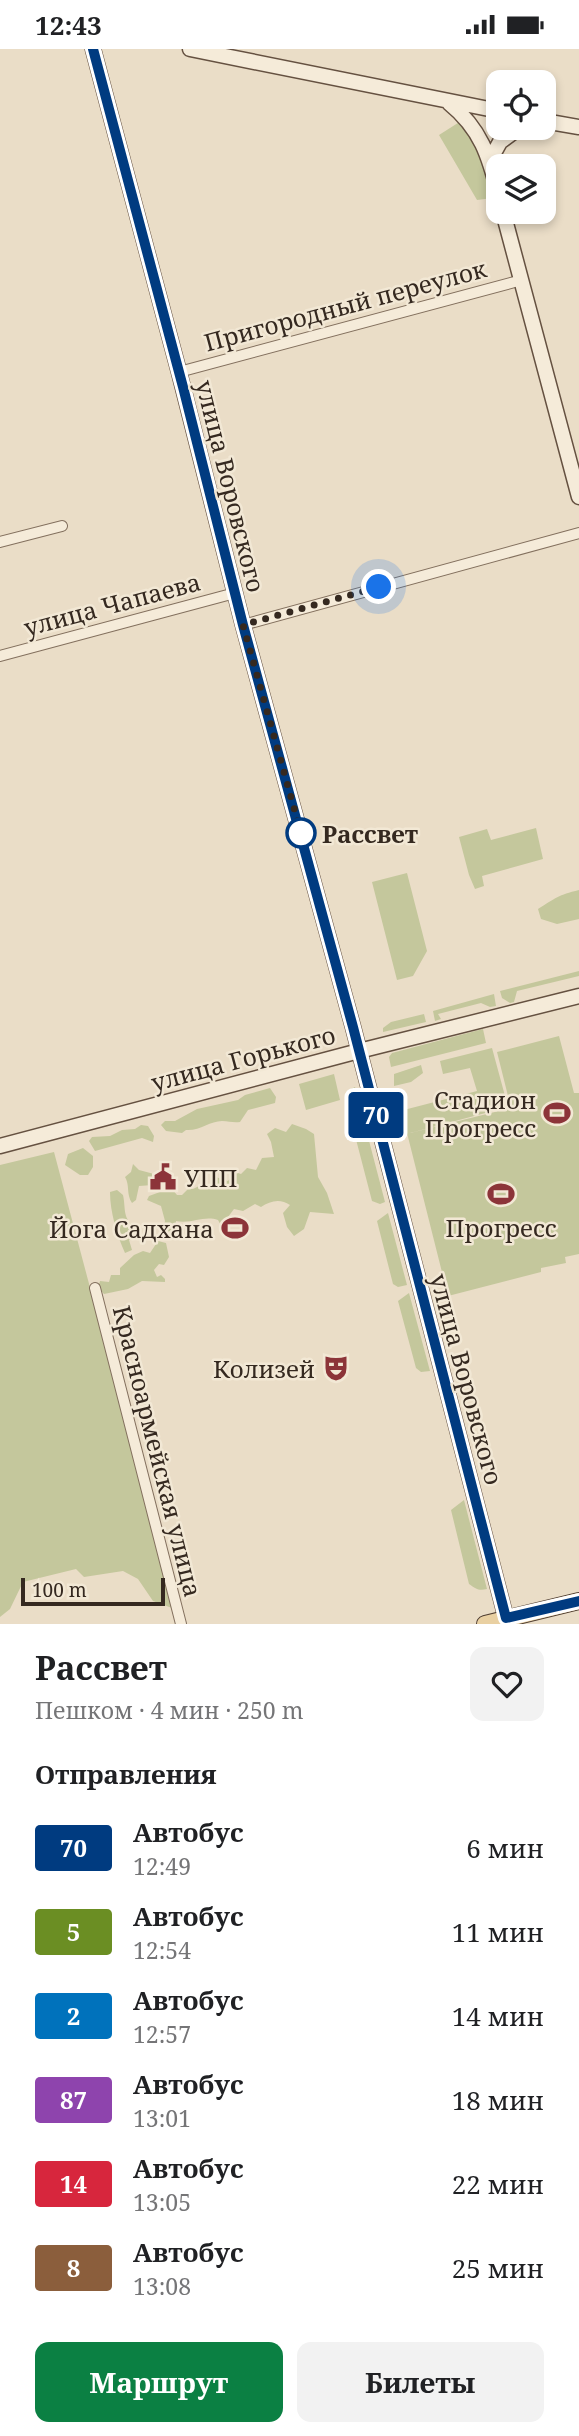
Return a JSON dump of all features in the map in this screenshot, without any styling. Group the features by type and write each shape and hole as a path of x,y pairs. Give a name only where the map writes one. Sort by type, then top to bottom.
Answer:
{"main road":[{"name":"улица Воровского","path":"93,49 507,1621"},
{"path":"190,49 486,109"},
{"path":"449,102 471,123 487,154"},
{"path":"556,123 579,127"},
{"path":"506,224 579,497"},
{"name":"улица Горького","path":"0,1146 579,996"},
{"path":"485,1624 507,1621 579,1601"}],"street":[{"name":"Пригородный переулок","path":"179,372 522,281"},
{"path":"0,542 62,526"},
{"path":"243,625 579,533"},
{"name":"улица Чапаева","path":"0,656 235,593"},
{"name":"Красноармейская улица","path":"95,1288 181,1624"}],"green space":[{"path":"461,121 485,168 486,199 477,200 439,135"},
{"path":"536,828 543,859 482,876 484,886 475,889 459,837 487,829 491,840"},
{"path":"407,873 427,951 413,976 397,980 372,882"},
{"path":"579,890 579,919 557,924 541,919 538,909 562,895"},
{"path":"579,971 579,976 517,991 514,1002 510,1003 502,998 500,991"},
{"path":"494,994 496,1006 490,1007 481,1003 438,1014 441,1019 435,1021 433,1011"},
{"path":"424,1014 426,1022 383,1032 383,1028 391,1022"},
{"path":"483,1029 486,1043 391,1067 389,1057 392,1053"},
{"name":"Прогресс","path":"559,1036 574,1093 579,1093 579,1254 565,1257 566,1263 541,1268 541,1272 448,1296 407,1133 396,1112 477,1091 470,1068 443,1074 440,1061 492,1048 508,1107 410,1133 511,1108 497,1052"},
{"path":"421,1065 423,1073 411,1082 394,1086 394,1074"},
{"path":"334,1074 340,1100 306,1110 299,1084"},
{"path":"355,1087 385,1202 380,1204 372,1201 345,1097 349,1090"},
{"path":"270,1088 276,1097 275,1103 248,1110 240,1122 218,1121 182,1133 166,1131 161,1125 197,1109 238,1100 245,1095"},
{"path":"292,1124 314,1134 318,1177 334,1214 310,1212 304,1229 294,1236 287,1227 283,1213 290,1205 275,1201 261,1207 255,1204 243,1211 234,1209 228,1217 228,1230 223,1229 218,1220 208,1218 176,1221 175,1229 165,1233 161,1206 147,1200 149,1196 171,1188 177,1195 182,1195 189,1188 201,1185 206,1189 210,1187 213,1176 228,1181 235,1172 241,1174 247,1168 256,1170 262,1158 274,1157 267,1134 275,1128 286,1132"},
{"path":"141,1125 148,1126 154,1136 153,1142 142,1138 95,1151 89,1141 92,1137 110,1136"},
{"path":"83,1148 93,1156 93,1167 88,1175 80,1175 65,1165 68,1154"},
{"path":"54,1152 147,1502 172,1608 153,1601 138,1579 123,1571 84,1577 76,1569 23,1582 10,1609 0,1617 0,1165"},
{"path":"133,1164 139,1170 154,1174 153,1185 139,1186 136,1200 132,1203 125,1177 131,1172"},
{"path":"117,1190 123,1195 128,1221 136,1227 135,1238 129,1240 132,1250 125,1253 111,1207 110,1192"},
{"path":"388,1213 407,1285 398,1287 393,1284 377,1221"},
{"path":"158,1241 166,1243 169,1257 164,1265 159,1264 154,1270 157,1277 161,1275 165,1282 142,1281 128,1289 104,1294 98,1287 100,1281 109,1282 111,1275 120,1275 120,1268 134,1255 143,1251 150,1253"},
{"path":"409,1293 430,1371 421,1372 416,1368 398,1301"},
{"path":"464,1500 487,1589 478,1589 469,1584 451,1510"}],"bus line":[{"name":"70","path":"93,49 243,625 353,1027 506,1618 579,1601"}],"place":[{"name":"Рассвет","path":"301,833"},
{"name":"Стадион Прогресс","path":"557,1113"},
{"name":"УПП","path":"163,1177"},
{"name":"Прогресс","path":"501,1194"},
{"name":"Йога Садхана","path":"235,1228"},
{"name":"Колизей","path":"336,1368"}],"route":[{"path":"301,833 243,625 379,587"}]}
